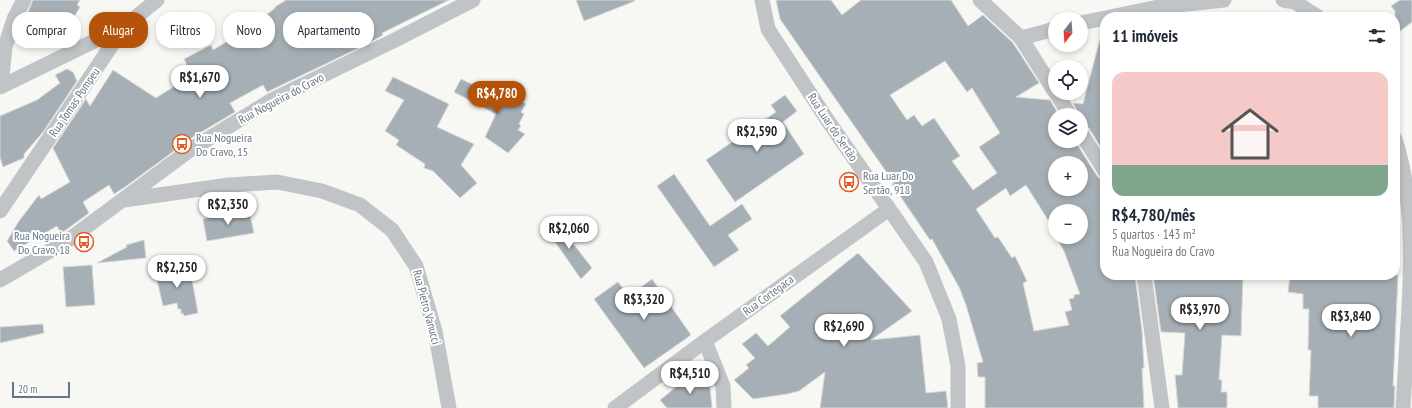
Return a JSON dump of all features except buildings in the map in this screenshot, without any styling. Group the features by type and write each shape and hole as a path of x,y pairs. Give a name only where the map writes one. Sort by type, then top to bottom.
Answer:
{"street":[{"path":"1,87 5,47 14,19 24,0"},
{"name":"Rua Tomas Pompeu","path":"142,12 157,0"},
{"name":"Rua Nogueira do Cravo","path":"0,280 67,241 190,150 272,100 473,0"},
{"name":"Rua Luar do Sertão","path":"762,0 768,29 828,121 926,262 949,319 958,366 958,408"},
{"path":"980,0 1021,38 1048,81"},
{"path":"1137,12 1224,0"},
{"path":"1283,0 1295,2 1310,12"},
{"path":"1088,22 1100,19"},
{"path":"1021,38 1048,30"},
{"path":"1,87 89,44"},
{"name":"Rua Tomas Pompeu","path":"0,211 110,48"},
{"path":"1088,144 1100,163"},
{"path":"1400,155 1409,188 1412,210 1411,277 1403,408"},
{"name":"Rua Pietro Vanucci","path":"123,200 229,185 277,182 322,191 360,205 392,230 416,266 435,331 449,408"},
{"name":"Rua Cortegaca","path":"705,341 889,208"},
{"path":"1145,280 1162,408"},
{"path":"615,408 705,341 723,386 724,408"}],"place":[{"name":"Rua Nogueira Do Cravo, 15","path":"182,144"},
{"name":"Rua Luar Do Sertão, 918","path":"849,182"},
{"name":"Rua Nogueira Do Cravo, 18","path":"84,242"}]}
